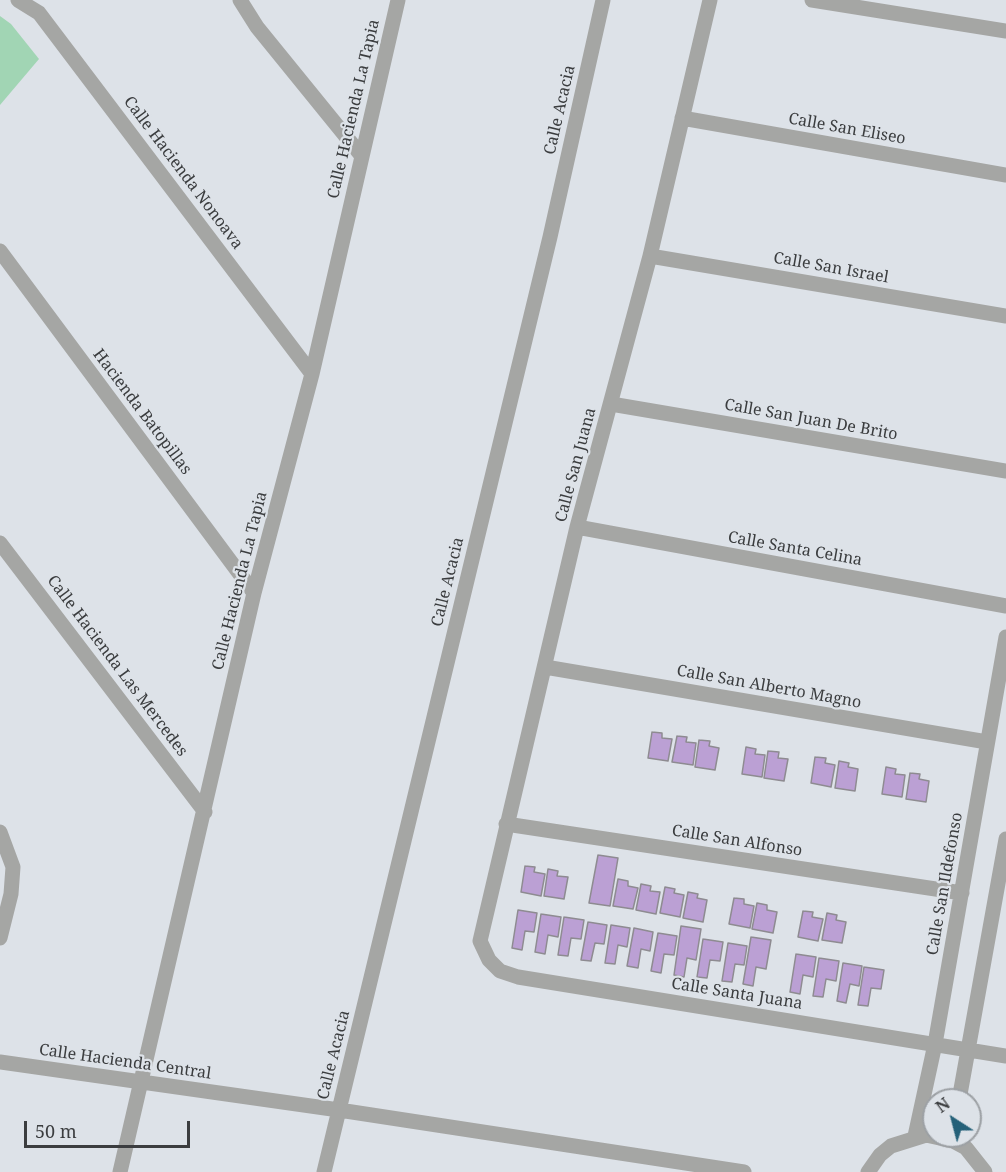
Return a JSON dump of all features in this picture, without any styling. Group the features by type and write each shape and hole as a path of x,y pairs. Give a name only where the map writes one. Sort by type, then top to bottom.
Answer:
{"street":[{"name":"Calle Hacienda Nonoava","path":"18,0 40,6 312,374"},
{"path":"240,0 256,27 362,155"},
{"name":"Calle Hacienda La Tapia","path":"120,1172 254,593 312,374 399,0"},
{"name":"Calle Acacia","path":"324,1172 550,237 603,0"},
{"name":"Calle San Juana","path":"480,941 578,527 650,256 710,0"},
{"path":"812,0 1006,31"},
{"name":"Calle San Eliseo","path":"682,118 1006,175"},
{"name":"Hacienda Batopillas","path":"0,251 254,593"},
{"name":"Calle San Israel","path":"650,256 1006,316"},
{"name":"Calle San Juan De Brito","path":"611,404 1006,471"},
{"name":"Calle Santa Celina","path":"578,527 1006,606"},
{"name":"Calle Hacienda Las Mercedes","path":"0,543 205,812"},
{"name":"Calle San Ildefonso","path":"915,1137 935,1044 1006,637"},
{"name":"Calle San Alberto Magno","path":"545,667 987,742"},
{"name":"Calle San Alfonso","path":"506,824 962,893"},
{"path":"0,832 14,867 11,894 0,938"},
{"path":"961,1088 966,1050 1000,900 1006,839"},
{"name":"Calle Santa Juana","path":"480,941 489,960 500,971 518,977 1006,1056"},
{"name":"Calle Hacienda Central","path":"0,1062 339,1110 744,1172"},
{"path":"868,1172 880,1155 891,1146 922,1136"},
{"path":"964,1148 976,1158 985,1172"}],"green space":[{"path":"0,16 11,24 39,59 0,105"}],"building":[{"path":"652,732 662,733 662,738 672,739 668,761 648,758"},
{"path":"677,736 687,737 686,742 696,743 693,765 672,762"},
{"path":"699,740 710,741 709,746 719,748 715,770 695,767"},
{"path":"746,747 756,749 755,754 765,755 762,777 742,774"},
{"path":"768,751 779,752 778,758 788,759 784,781 764,778"},
{"path":"815,757 826,758 825,763 835,765 831,787 811,783"},
{"path":"839,761 849,763 848,767 858,769 855,791 835,788"},
{"path":"886,767 896,769 895,774 905,775 902,797 882,794"},
{"path":"910,773 920,774 919,779 929,781 926,802 906,799"},
{"path":"598,855 618,858 610,906 589,903"},
{"path":"525,866 535,867 534,872 545,874 541,896 521,892"},
{"path":"548,869 558,871 557,876 568,877 564,899 544,896"},
{"path":"618,879 628,881 628,886 638,888 633,909 613,906"},
{"path":"641,884 651,886 650,891 660,892 656,914 636,910"},
{"path":"665,887 675,889 674,893 684,895 680,917 660,913"},
{"path":"688,892 698,894 697,898 707,900 703,922 683,918"},
{"path":"734,898 744,899 744,904 754,906 750,928 729,924"},
{"path":"757,903 767,905 767,910 777,912 773,933 752,929"},
{"path":"518,910 537,913 534,932 525,931 522,950 512,948"},
{"path":"803,911 813,912 812,917 823,919 818,941 798,937"},
{"path":"827,913 837,915 836,920 846,922 842,943 822,940"},
{"path":"541,914 561,917 558,937 548,935 545,954 535,952"},
{"path":"564,917 584,920 581,939 571,938 568,956 558,955"},
{"path":"588,922 607,925 604,944 595,943 591,961 581,960"},
{"path":"611,925 630,928 627,947 618,945 615,964 605,963"},
{"path":"681,926 701,929 696,960 687,958 684,977 674,975"},
{"path":"634,928 653,932 650,951 641,949 638,968 627,966"},
{"path":"658,933 677,936 674,955 664,954 661,973 651,971"},
{"path":"751,937 771,940 766,969 756,967 753,986 743,984"},
{"path":"703,939 723,942 720,961 710,960 707,978 697,977"},
{"path":"728,943 747,946 744,965 735,964 732,982 722,981"},
{"path":"796,954 816,957 813,977 803,975 800,994 790,992"},
{"path":"819,958 839,961 836,981 826,979 823,997 813,996"},
{"path":"843,963 862,966 859,986 850,984 846,1003 837,1001"},
{"path":"864,967 884,970 881,989 871,988 868,1006 858,1005"}]}
